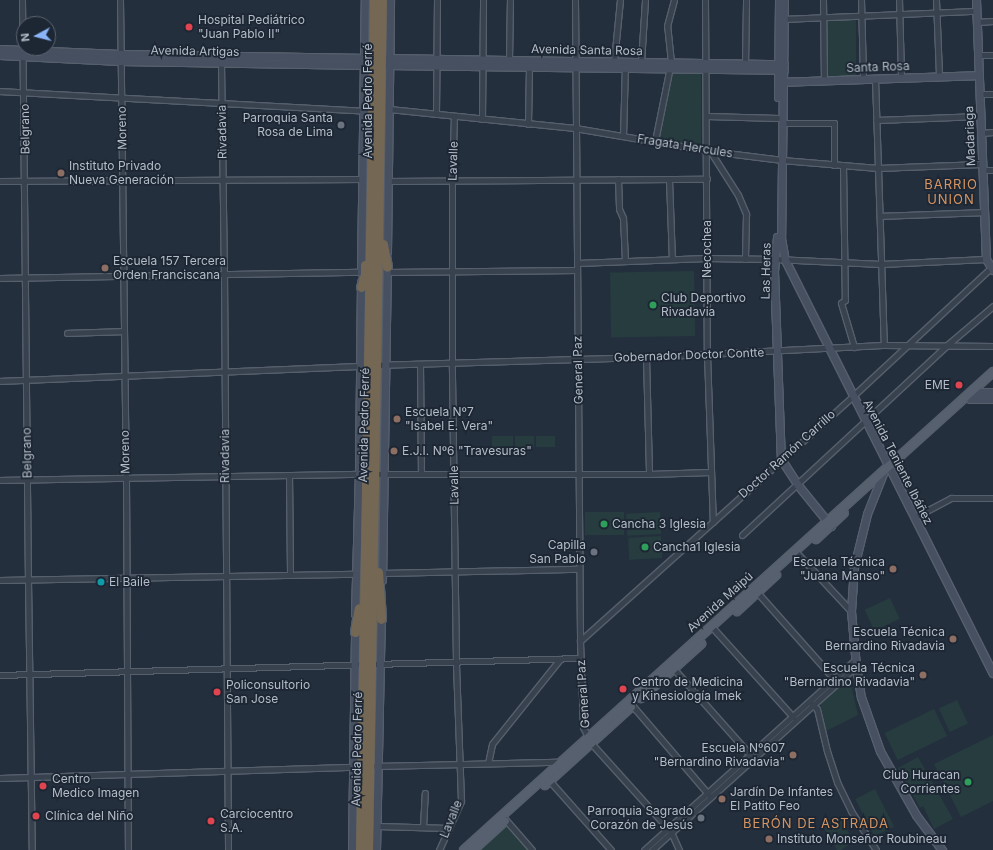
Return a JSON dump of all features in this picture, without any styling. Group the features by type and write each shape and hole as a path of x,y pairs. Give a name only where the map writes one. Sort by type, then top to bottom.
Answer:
{"highway":[{"name":"Avenida Pedro Ferré","path":"374,0 377,62"},
{"name":"Avenida Pedro Ferré","path":"367,664 364,565 371,474 377,62 382,0"},
{"path":"375,179 387,269"},
{"path":"361,287 365,274 366,228 375,179"},
{"name":"Avenida Pedro Ferré","path":"368,850 366,766 367,664 374,522 371,474"},
{"path":"374,522 381,619"},
{"path":"355,632 364,565"},
{"name":"Avenida Pedro Ferré","path":"360,850 366,766"}],"main road":[{"name":"Avenida Pedro Ferré","path":"365,0 377,62 389,109 375,179 361,272 361,287 373,365"},
{"name":"Avenida Pedro Ferré","path":"375,179 364,111 377,62 390,0"},
{"name":"Las Heras","path":"779,0 782,19"},
{"name":"Las Heras","path":"784,0 782,19 780,160 781,238 785,260"},
{"name":"Madariaga","path":"976,0 986,259 992,268"},
{"name":"Avenida Artigas","path":"0,49 16,52"},
{"name":"Avenida Artigas","path":"0,55 16,54"},
{"name":"Avenida Artigas","path":"56,55 221,63 377,62"},
{"name":"Avenida Artigas","path":"120,58 377,62"},
{"name":"Avenida Santa Rosa","path":"482,64 509,60 529,64"},
{"name":"Avenida Santa Rosa","path":"575,64 614,61 625,65 641,62 670,65"},
{"name":"Avenida Santa Rosa","path":"377,62 782,67"},
{"name":"Santa Rosa","path":"781,82 979,75"},
{"name":"Las Heras","path":"780,160 775,259 779,352 781,459"},
{"name":"Avenida Teniente Ibáñez","path":"785,260 993,673"},
{"name":"Avenida Pedro Ferré","path":"352,850 366,766 367,664 381,619 382,573 371,474 373,365 387,269"},
{"name":"Avenida Maipú","path":"973,394 993,372"},
{"name":"Avenida Maipú","path":"829,524 889,467 993,378"},
{"path":"973,394 993,392"},
{"path":"973,394 993,399"},
{"path":"781,459 797,484 829,524"},
{"name":"Avenida Maipú","path":"473,850 505,818 880,478 889,467"},
{"name":"Avenida Pedro Ferré","path":"367,664 355,632 356,574 371,474"},
{"path":"880,478 867,514 858,547 851,610 855,663 862,698 880,751 916,815 942,850"},
{"name":"Avenida Pedro Ferré","path":"366,766 377,826 376,850"},
{"name":"Avenida Maipú","path":"464,850 505,818"}],"street":[{"name":"Belgrano","path":"22,0 22,16"},
{"name":"Moreno","path":"120,0 126,478 128,850"},
{"path":"436,114 437,0"},
{"path":"482,119 483,0"},
{"path":"509,60 510,0"},
{"name":"General Paz","path":"575,0 580,658 583,727 590,741"},
{"path":"614,61 620,0"},
{"path":"641,62 646,0"},
{"path":"655,141 670,65 667,26 674,0"},
{"name":"Necochea","path":"705,0 708,150 706,258 707,354 712,522"},
{"path":"745,66 746,0"},
{"path":"822,0 824,80"},
{"path":"861,0 864,79"},
{"path":"899,0 901,77"},
{"path":"936,0 939,76"},
{"path":"782,19 823,16 976,11"},
{"path":"977,22 993,21"},
{"path":"978,55 993,55"},
{"name":"Belgrano","path":"23,56 32,850"},
{"name":"Rivadavia","path":"221,63 228,670 226,772 228,850"},
{"path":"528,124 529,64"},
{"path":"623,136 625,65"},
{"path":"875,78 884,346"},
{"path":"0,91 364,111"},
{"path":"980,94 993,94"},
{"name":"Fragata Hercules","path":"389,109 576,128 708,150 780,160 878,168 982,167 993,170"},
{"name":"Lavalle","path":"439,850 461,801 456,662 456,572 453,474 451,272 454,116"},
{"path":"707,116 834,124 834,165"},
{"path":"876,120 980,116"},
{"path":"981,133 993,132"},
{"path":"708,150 738,196 746,214 746,259"},
{"path":"843,165 845,300 841,303 854,347"},
{"path":"0,181 375,179 452,182 707,179"},
{"path":"618,179 619,208 623,218 625,261"},
{"path":"669,179 672,259"},
{"path":"880,216 984,212"},
{"path":"577,263 706,258 775,259 881,264 986,259"},
{"name":"Doctor Ramón Carrillo","path":"580,641 781,459 853,396 905,346 992,268"},
{"path":"387,269 451,272 577,270"},
{"path":"0,278 224,273 361,272"},
{"path":"742,535 946,346 993,306"},
{"path":"67,334 124,331"},
{"name":"Gobernador Doctor Contte","path":"0,381 373,365 779,352 854,347 993,346"},
{"path":"646,357 649,474"},
{"path":"420,364 421,474"},
{"path":"0,480 371,474 649,474 710,472"},
{"path":"289,475 290,574"},
{"path":"915,517 951,498 993,498"},
{"path":"796,553 851,610"},
{"path":"382,573 579,569"},
{"path":"0,580 356,574"},
{"path":"756,590 836,680"},
{"path":"714,628 794,719"},
{"path":"0,675 127,671 228,670 367,664 580,658"},
{"path":"488,763 492,744 560,659"},
{"path":"644,850 669,831 855,663"},
{"path":"672,666 751,756"},
{"path":"631,703 709,795"},
{"path":"811,703 817,709 827,751 837,782 852,811 876,850"},
{"path":"590,741 669,831 679,850"},
{"path":"0,778 488,763 557,762 563,765"},
{"path":"548,779 611,850"},
{"path":"423,827 425,793"},
{"path":"505,818 532,850"},
{"path":"377,826 449,828"},
{"path":"652,850 669,831"}],"green space":[{"path":"825,18 856,18 856,77 825,77"},
{"path":"669,73 701,74 701,147 659,140"},
{"name":"Club Deportivo Rivadavia","path":"694,271 695,336 611,337 610,272"},
{"path":"492,436 513,436 513,447 492,447"},
{"path":"515,436 534,436 534,447 515,447"},
{"path":"536,436 555,436 555,447 536,447"},
{"name":"Cancha 3 Iglesia","path":"585,512 624,512 624,535 585,535"},
{"path":"660,512 661,534 627,536 626,514"},
{"name":"Cancha1 Iglesia","path":"661,536 662,558 629,560 628,538"},
{"path":"890,598 900,619 874,631 865,610"},
{"path":"849,676 858,715 826,731 820,703"},
{"path":"957,700 968,724 950,732 939,708"},
{"path":"934,709 947,736 898,760 885,733"},
{"name":"Club Huracan Corrientes","path":"993,735 993,801 961,817 934,764"},
{"path":"918,757 953,819 934,829 923,806 920,808 898,768"},
{"path":"875,789 894,826 874,836 855,799"},
{"path":"839,816 854,842 841,850 837,850 823,826"},
{"path":"506,824 528,850 477,850"}],"place":[{"name":"Hospital Pediátrico \"Juan Pablo II\"","path":"189,27"},
{"name":"Parroquia Santa Rosa de Lima","path":"341,125"},
{"name":"Instituto Privado Nueva Generación","path":"61,173"},
{"name":"Escuela 157 Tercera Orden Franciscana","path":"105,268"},
{"name":"Club Deportivo Rivadavia","path":"653,305"},
{"name":"EME","path":"959,385"},
{"name":"Escuela Nº7 \"Isabel E. Vera\"","path":"397,419"},
{"name":"E.J.I. Nº6 \"Travesuras\"","path":"394,451"},
{"name":"Cancha 3 Iglesia","path":"604,524"},
{"name":"Cancha1 Iglesia","path":"645,547"},
{"name":"Capilla San Pablo","path":"594,552"},
{"name":"Escuela Técnica \"Juana Manso\"","path":"893,569"},
{"name":"El Baile","path":"101,582"},
{"name":"Escuela Técnica Bernardino Rivadavia","path":"953,639"},
{"name":"Escuela Técnica \"Bernardino Rivadavia\"","path":"923,675"},
{"name":"Centro de Medicina y Kinesiología Imek","path":"623,689"},
{"name":"Policonsultorio San Jose","path":"217,692"},
{"name":"Escuela Nº607 \"Bernardino Rivadavia\"","path":"793,755"},
{"name":"Club Huracan Corrientes","path":"968,782"},
{"name":"Centro Medico Imagen","path":"43,786"},
{"name":"Jardín De Infantes El Patito Feo","path":"722,799"},
{"name":"Clínica del Niño","path":"36,816"},
{"name":"Parroquia Sagrado Corazón de Jesús","path":"701,818"},
{"name":"Carciocentro S.A.","path":"211,821"},
{"name":"Instituto Monseñor Roubineau","path":"769,839"}],"district":[{"name":"BARRIO UNION","path":"951,192"},
{"name":"BERÓN DE ASTRADA","path":"816,823"}]}
